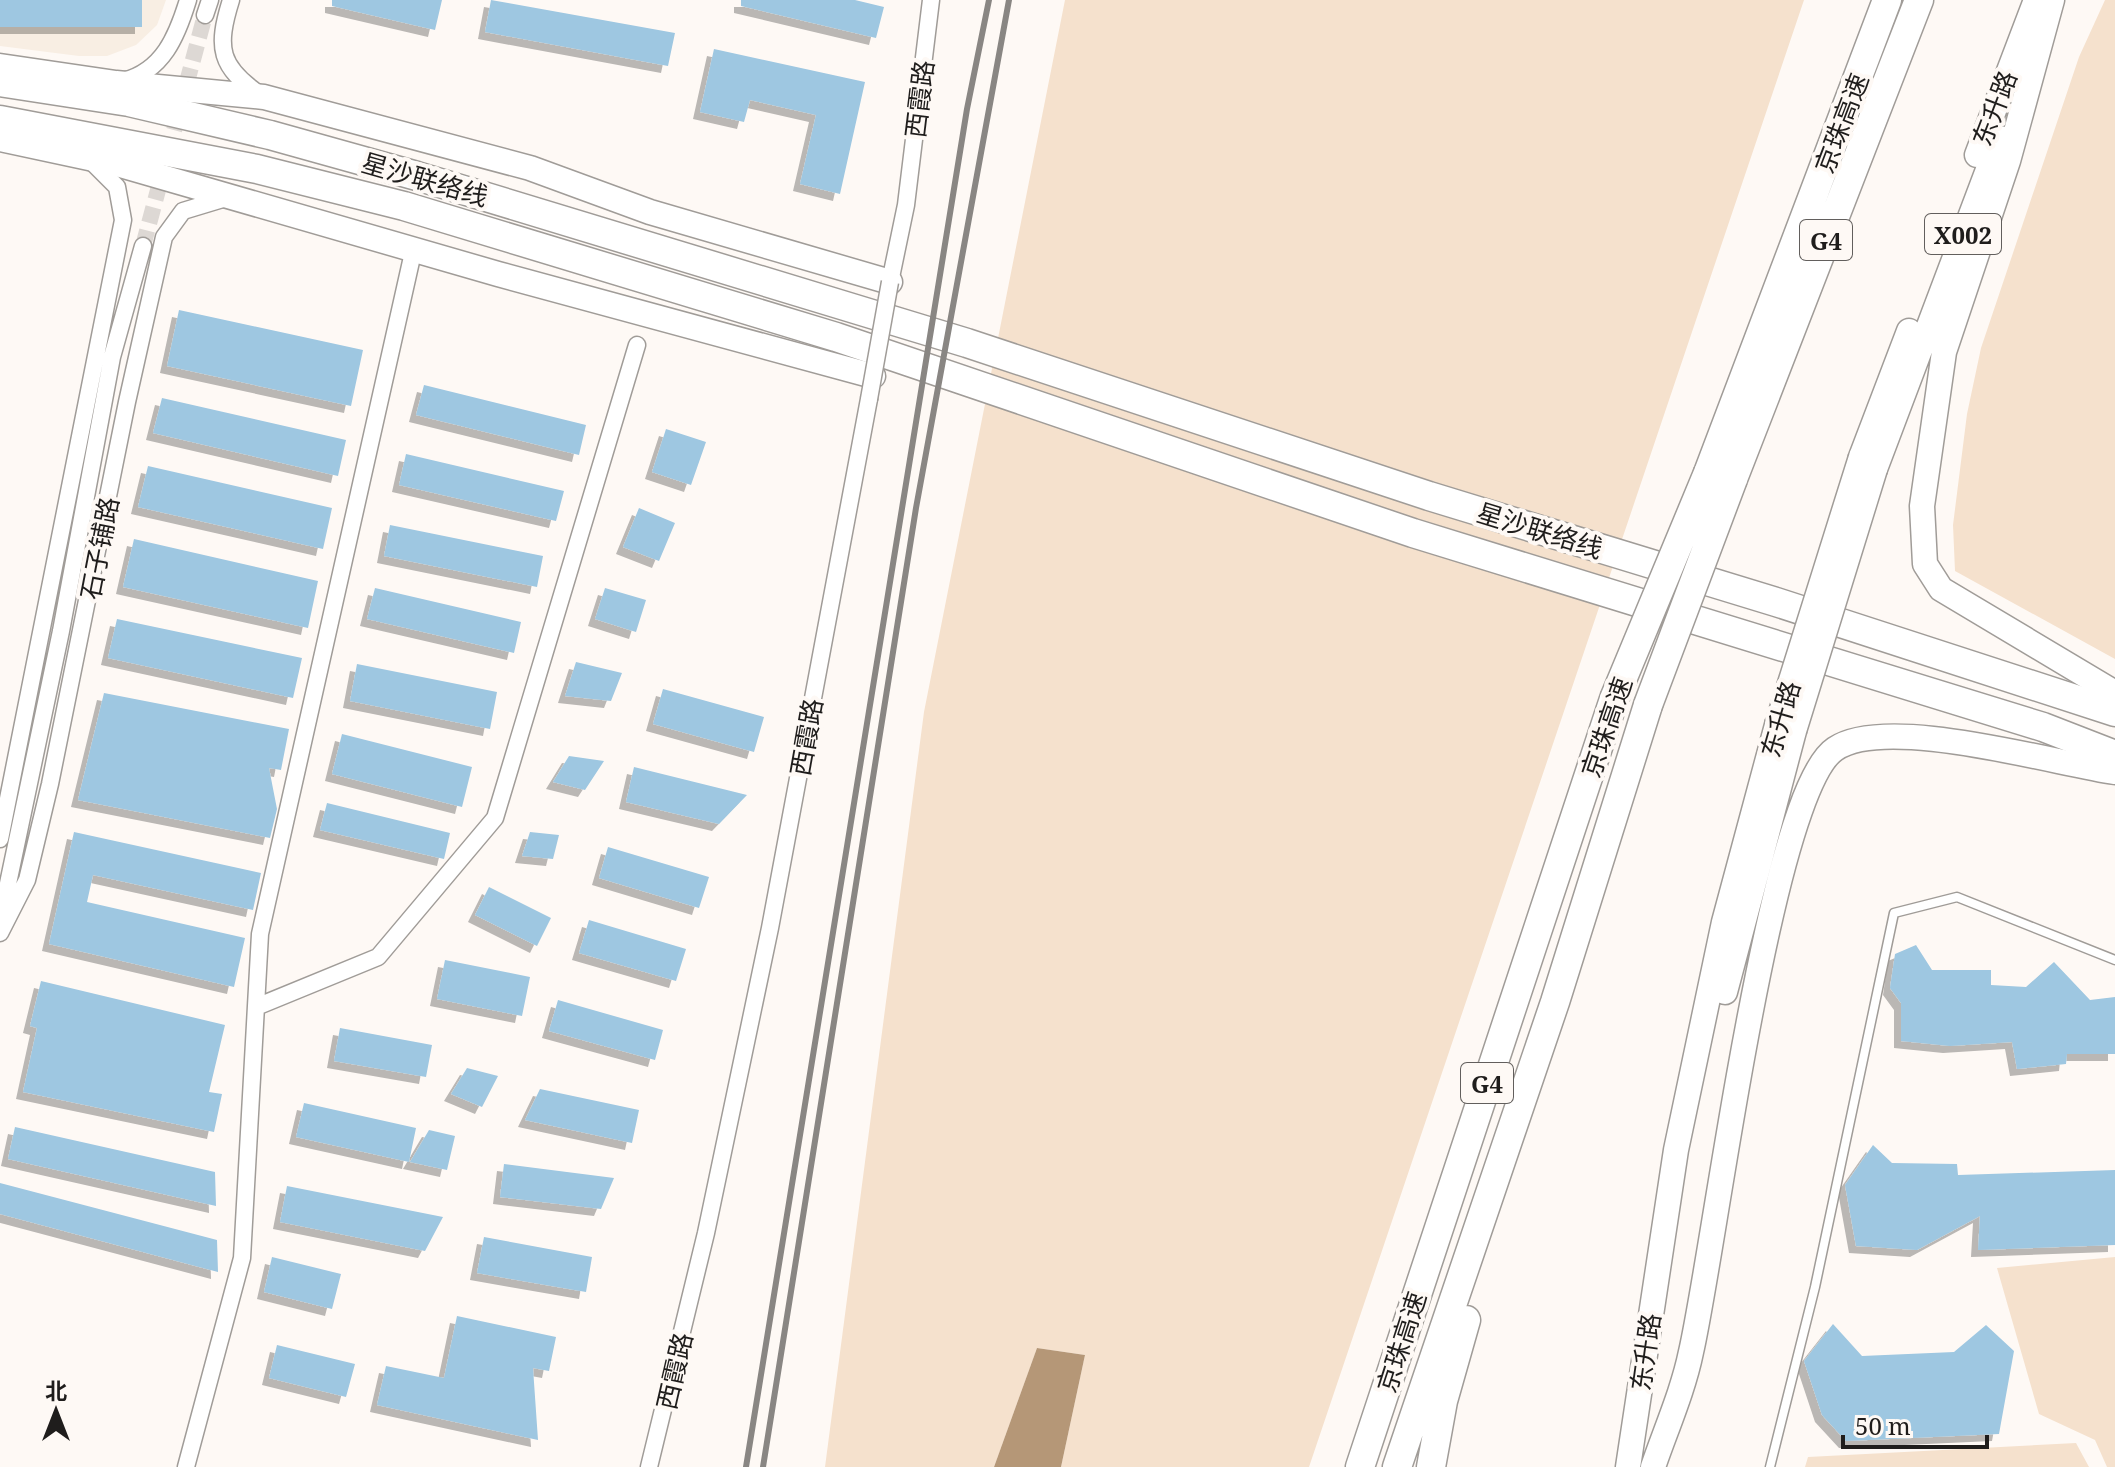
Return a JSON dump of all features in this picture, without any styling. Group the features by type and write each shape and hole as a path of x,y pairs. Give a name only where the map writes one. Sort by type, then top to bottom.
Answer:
{"highway":[{"name":"京珠高速","path":"1397,1467 1555,1002 1721,476 1887,0"},
{"name":"京珠高速","path":"1360,1467 1614,699 1721,476 1919,0"},
{"name":"星沙联络线","path":"0,82 129,102 270,135 619,236 967,343 1429,496 1776,602 2115,712"},
{"path":"0,120 257,169 404,206 836,337 1413,533 2043,727 2115,755"},
{"path":"1431,1467 1443,1401 1555,1002"}],"main road":[{"name":"东升路","path":"1628,1467 1676,1150 1724,922 1868,463 2036,0"},
{"path":"2052,0 2008,161 1944,352 1922,506 1922,542 1925,564 1941,589 2073,665 2115,693"},
{"name":"东升路","path":"1868,463 2052,0"},
{"path":"0,66 116,83 264,97 530,168 650,212 890,282"},
{"path":"0,139 80,154 414,248 871,387"},
{"name":"东升路","path":"1650,1467 1687,1149 1785,728"},
{"path":"1650,1467 1691,1354 1737,1084 1779,885 1793,824 1818,767 1835,748 1864,738 1930,739 2115,772"}],"street":[{"path":"116,83 146,71 167,50 188,0"},
{"path":"231,0 221,35 227,63 247,86 264,97"},
{"name":"西霞路","path":"649,1467 706,1233 760,974 906,205 931,0"},
{"name":"石子铺路","path":"0,839 123,220 117,187 106,173 80,154"},
{"name":"石子铺路","path":"0,933 27,880 50,784 127,402 164,237 183,211 213,199 231,198"},
{"name":"石子铺路","path":"0,922 61,631 112,357 143,246"},
{"path":"186,1467 242,1258 260,934 414,248"},
{"path":"256,1007 378,957 495,818 637,345"}],"lane":[{"path":"1770,1467 1815,1287 1894,913 1957,897 2115,960"}],"shaded area":[{"path":"0,0 166,0 157,25 136,45 107,56 79,56 0,46"},
{"path":"1065,0 1804,0 1309,1467 1061,1467 1085,1355 1037,1348 994,1467 825,1467 924,712"},
{"path":"2105,0 2115,0 2115,659 1955,571 1953,525 1967,414 1981,348 2079,57"},
{"path":"2115,1257 2115,1467 2107,1467 2095,1440 2039,1414 1997,1268"},
{"path":"1037,1348 1085,1355 1061,1467 994,1467"},
{"path":"2076,1443 2089,1467 1805,1467 1808,1457"}],"building":[{"path":"0,0 142,0 142,27 0,27"},
{"path":"332,0 442,0 435,30 332,6"},
{"path":"491,0 675,33 668,66 485,32"},
{"path":"741,0 855,0 884,7 876,38 741,6"},
{"path":"714,49 865,82 840,194 800,184 816,115 750,100 744,122 700,112"},
{"path":"179,310 363,350 351,406 167,366"},
{"path":"424,385 586,425 579,455 416,415"},
{"path":"162,398 346,440 338,476 153,433"},
{"path":"666,429 706,442 691,485 652,472"},
{"path":"406,454 564,491 556,521 399,485"},
{"path":"148,466 332,508 323,549 138,507"},
{"path":"639,508 675,523 659,561 623,547"},
{"path":"390,525 543,556 537,587 384,556"},
{"path":"134,539 318,581 308,628 123,587"},
{"path":"375,588 521,622 514,653 367,619"},
{"path":"605,588 646,600 636,632 595,619"},
{"path":"117,619 302,658 293,698 108,658"},
{"path":"576,662 622,673 611,701 565,696"},
{"path":"357,664 497,692 490,729 350,701"},
{"path":"663,689 764,717 754,752 653,724"},
{"path":"104,693 289,729 281,770 269,768 277,809 270,838 78,800"},
{"path":"342,734 472,767 462,807 332,774"},
{"path":"569,756 604,761 585,790 553,782"},
{"path":"634,767 747,795 719,824 626,802"},
{"path":"327,803 450,833 444,859 320,830"},
{"path":"74,832 261,873 253,910 93,875 87,902 245,938 234,987 49,944"},
{"path":"530,832 559,835 553,859 522,856"},
{"path":"608,847 709,877 699,908 599,878"},
{"path":"489,887 551,918 537,946 475,915"},
{"path":"589,920 686,949 676,981 579,953"},
{"path":"1916,945 1932,970 1991,970 1991,985 2026,987 2054,962 2090,1000 2115,997 2115,1054 2067,1054 2066,1064 2017,1069 2012,1042 1950,1046 1901,1041 1901,1003 1890,988 1895,954"},
{"path":"445,960 530,977 522,1016 437,999"},
{"path":"41,981 225,1025 209,1092 222,1094 214,1132 23,1092 37,1028 30,1026"},
{"path":"558,1000 663,1030 655,1060 549,1031"},
{"path":"340,1028 432,1045 426,1077 334,1061"},
{"path":"467,1068 498,1076 482,1107 451,1094"},
{"path":"540,1089 639,1110 632,1143 525,1120"},
{"path":"304,1103 416,1128 409,1162 296,1137"},
{"path":"15,1127 215,1172 216,1206 8,1159"},
{"path":"429,1130 455,1136 447,1170 410,1162"},
{"path":"1873,1145 1892,1163 1957,1164 1958,1175 2115,1170 2115,1245 1978,1250 1980,1216 1917,1250 1856,1246 1845,1185"},
{"path":"504,1164 614,1178 601,1209 500,1197"},
{"path":"0,1183 217,1240 218,1272 0,1214"},
{"path":"287,1186 443,1217 425,1251 280,1222"},
{"path":"484,1237 592,1257 586,1292 477,1273"},
{"path":"272,1257 341,1274 332,1309 264,1292"},
{"path":"457,1316 556,1337 549,1371 533,1368 538,1440 377,1405 386,1366 444,1378"},
{"path":"1833,1324 1862,1356 1954,1352 1986,1325 2014,1351 1999,1434 1846,1441 1822,1415 1804,1361"},
{"path":"277,1345 355,1364 346,1397 269,1378"}],"tunnel":[{"path":"143,246 205,15"}],"railway":[{"path":"746,1467 967,109 989,0"},
{"path":"763,1467 916,508 1009,0"}]}
